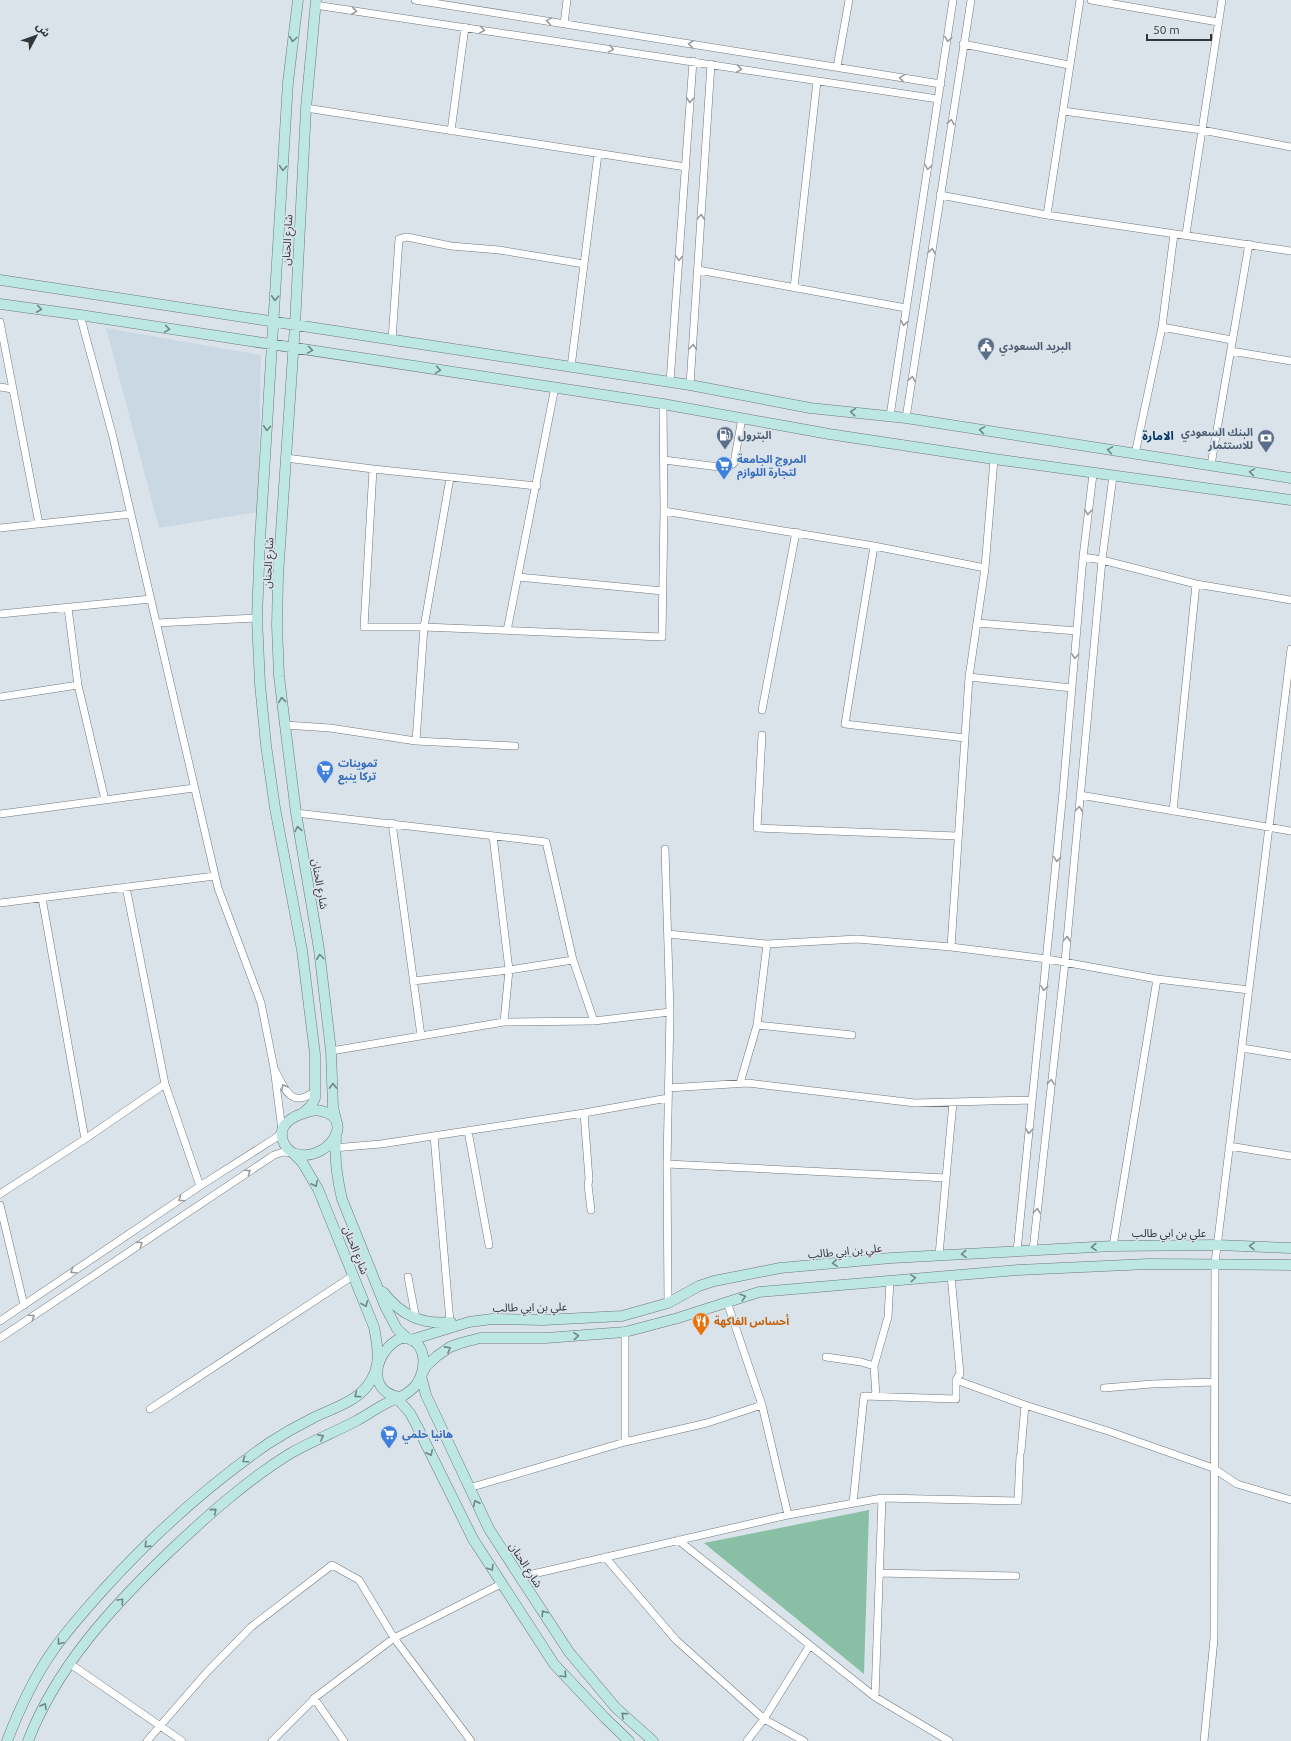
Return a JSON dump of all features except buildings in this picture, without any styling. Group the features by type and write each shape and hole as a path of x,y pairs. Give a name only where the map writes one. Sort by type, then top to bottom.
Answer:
{"main road":[{"name":"شارع الحنان","path":"298,0 288,82 260,540 257,618 260,684 266,745 275,808 302,950 315,1054 315,1098 304,1112"},
{"name":"شارع الحنان","path":"315,2 306,108 295,325 278,576 277,626 279,676 296,812 320,950 332,1051 332,1107 337,1124"},
{"path":"0,280 690,385 810,408 906,418 1291,478"},
{"path":"0,304 555,387 663,404 829,434 1093,474 1291,500"},
{"path":"316,1110 325,1111 337,1124 338,1131 335,1144 331,1144 314,1153 305,1155 293,1153 285,1147 282,1138 282,1130 293,1117 304,1112 316,1110"},
{"name":"شارع الحنان","path":"335,1144 338,1181 342,1199 397,1329 409,1339"},
{"name":"شارع الحنان","path":"293,1153 302,1162 318,1189 354,1275 374,1327 378,1346 378,1363"},
{"name":"علي بن ابي طالب","path":"409,1339 469,1322 492,1319 543,1320 622,1316 668,1303 699,1286 747,1274 780,1268 939,1256 1113,1246 1217,1245 1291,1248"},
{"path":"28,1741 37,1717 69,1663 98,1626 144,1576 188,1533 244,1486 291,1454 319,1438 356,1421 385,1402 398,1397 415,1386 426,1366 436,1356 450,1347 480,1338 546,1338 625,1332 666,1322 759,1292 1018,1270 1141,1264 1215,1263 1291,1265"},
{"path":"375,1280 392,1303 416,1318 438,1323 469,1322"},
{"path":"7,1741 20,1707 52,1652 82,1613 130,1561 177,1516 232,1469 281,1435 348,1401 361,1392 368,1385 387,1347 401,1338 409,1339 419,1347 423,1355 424,1365 421,1376"},
{"path":"378,1363 377,1374 382,1387 388,1394 398,1397 410,1413 469,1532 501,1584 554,1664 629,1741"},
{"name":"شارع الحنان","path":"421,1376 426,1395 433,1412 489,1530 569,1652 616,1708 653,1741"}],"street":[{"path":"415,0 941,84"},
{"path":"564,24 567,0"},
{"path":"837,67 849,0"},
{"path":"890,416 953,0"},
{"path":"906,418 971,0"},
{"path":"1047,215 1080,0"},
{"path":"1091,0 1218,22"},
{"path":"1186,234 1222,0"},
{"path":"315,2 465,27 938,100"},
{"path":"452,131 465,27"},
{"path":"963,44 1069,65"},
{"path":"670,382 693,61"},
{"path":"690,385 711,64"},
{"path":"794,288 817,81"},
{"path":"306,108 686,167"},
{"path":"1063,111 1202,130 1291,147"},
{"path":"571,367 598,154"},
{"path":"940,195 1047,215 1174,234 1186,234 1291,251"},
{"path":"1135,454 1162,327 1174,234"},
{"path":"392,340 399,239 407,237 451,246 499,250 584,264"},
{"path":"1211,466 1249,244"},
{"path":"698,270 906,308"},
{"path":"0,1320 200,1186 277,1137 282,1130 274,1068 261,1003 218,888 113,437 80,315"},
{"path":"0,322 39,524"},
{"path":"1162,327 1232,340"},
{"path":"1231,351 1291,361"},
{"path":"0,387 12,389"},
{"path":"507,631 537,486 555,387"},
{"path":"373,469 364,627 424,627 662,638 664,510 663,404"},
{"path":"664,460 727,468 734,463 742,418"},
{"path":"286,458 450,478 537,486"},
{"path":"950,947 957,836 966,738 969,676 985,568 994,459"},
{"path":"1017,1251 1047,959 1083,557 1093,474"},
{"path":"1033,1250 1064,962 1102,560 1113,476"},
{"path":"416,741 424,627 450,478"},
{"path":"664,510 874,546 985,568"},
{"path":"0,528 131,514"},
{"path":"762,710 796,532"},
{"path":"874,546 845,724 966,738"},
{"path":"1083,557 1102,560 1196,584 1291,600"},
{"path":"518,577 663,591"},
{"path":"1172,811 1196,584"},
{"path":"0,614 151,599"},
{"path":"68,608 78,685 105,800"},
{"path":"157,624 257,618"},
{"path":"977,623 1077,630"},
{"path":"1204,1741 1214,1639 1213,1468 1215,1263 1291,649"},
{"path":"969,676 1072,688"},
{"path":"0,697 78,685"},
{"path":"285,725 330,728 416,741 515,746"},
{"path":"762,735 757,828 957,836"},
{"path":"0,814 194,788"},
{"path":"1080,795 1291,831"},
{"path":"296,812 546,842 573,960 594,1021"},
{"path":"392,823 420,1036"},
{"path":"493,836 509,970 504,1022"},
{"path":"665,849 670,1012 667,1164 668,1303"},
{"path":"0,904 215,876"},
{"path":"126,887 165,1084 200,1186"},
{"path":"42,898 85,1139"},
{"path":"668,934 767,944 857,939 950,947 1047,959 1157,979 1249,990"},
{"path":"740,1083 757,1025 767,944"},
{"path":"413,981 509,970 573,960"},
{"path":"1113,1246 1157,979"},
{"path":"332,1051 504,1022 594,1021 670,1012"},
{"path":"757,1025 852,1035"},
{"path":"1242,1048 1291,1056"},
{"path":"274,1068 286,1091 291,1096 300,1099 307,1097 315,1091"},
{"path":"668,1088 748,1083 915,1103 1032,1100"},
{"path":"0,1194 85,1139 165,1084"},
{"path":"335,1144 381,1144 584,1114 668,1098"},
{"path":"939,1256 953,1102"},
{"path":"584,1114 591,1210"},
{"path":"468,1131 489,1245"},
{"path":"434,1136 450,1322"},
{"path":"1229,1146 1291,1156"},
{"path":"0,1338 274,1155 283,1152 293,1153"},
{"path":"667,1164 946,1178"},
{"path":"0,1205 24,1305"},
{"path":"150,1409 354,1275"},
{"path":"853,1503 864,1396 956,1399 956,1380 960,1374 951,1275"},
{"path":"408,1277 416,1318"},
{"path":"876,1396 874,1366 888,1317 890,1280"},
{"path":"727,1302 762,1405 788,1516"},
{"path":"625,1332 625,1442"},
{"path":"826,1357 862,1362 874,1366"},
{"path":"956,1380 1024,1405 1108,1430 1213,1468 1236,1484 1291,1500"},
{"path":"1104,1388 1152,1384 1214,1382"},
{"path":"469,1488 625,1442 706,1423 762,1405"},
{"path":"520,1577 678,1540 788,1516 882,1498 1018,1501 1024,1405"},
{"path":"875,1697 882,1498"},
{"path":"678,1540 875,1697 949,1741"},
{"path":"605,1557 676,1640 764,1719 804,1741"},
{"path":"147,1741 206,1673 251,1627 332,1565 359,1580 394,1638 471,1741"},
{"path":"879,1573 1016,1576"},
{"path":"272,1741 314,1698 394,1638 501,1584"},
{"path":"747,1741 764,1719 810,1645"},
{"path":"69,1663 182,1741"},
{"path":"314,1698 344,1741"}],"shaded area":[{"path":"106,328 261,355 258,512 159,528"}],"green space":[{"path":"869,1510 864,1674 704,1543"}],"place":[{"name":"البريد السعودي","path":"986,361"},
{"name":"البترول","path":"725,450"},
{"name":"البنك السعودي للاستثمار","path":"1266,453"},
{"name":"المروج الجامعة لتجارة اللوازم","path":"724,480"},
{"name":"تموينات تركا ينبع","path":"325,784"},
{"name":"أحساس الفاكهة","path":"701,1336"},
{"name":"هانيا حلمي","path":"389,1449"}],"district":[{"name":"الامارة","path":"1158,436"}]}
